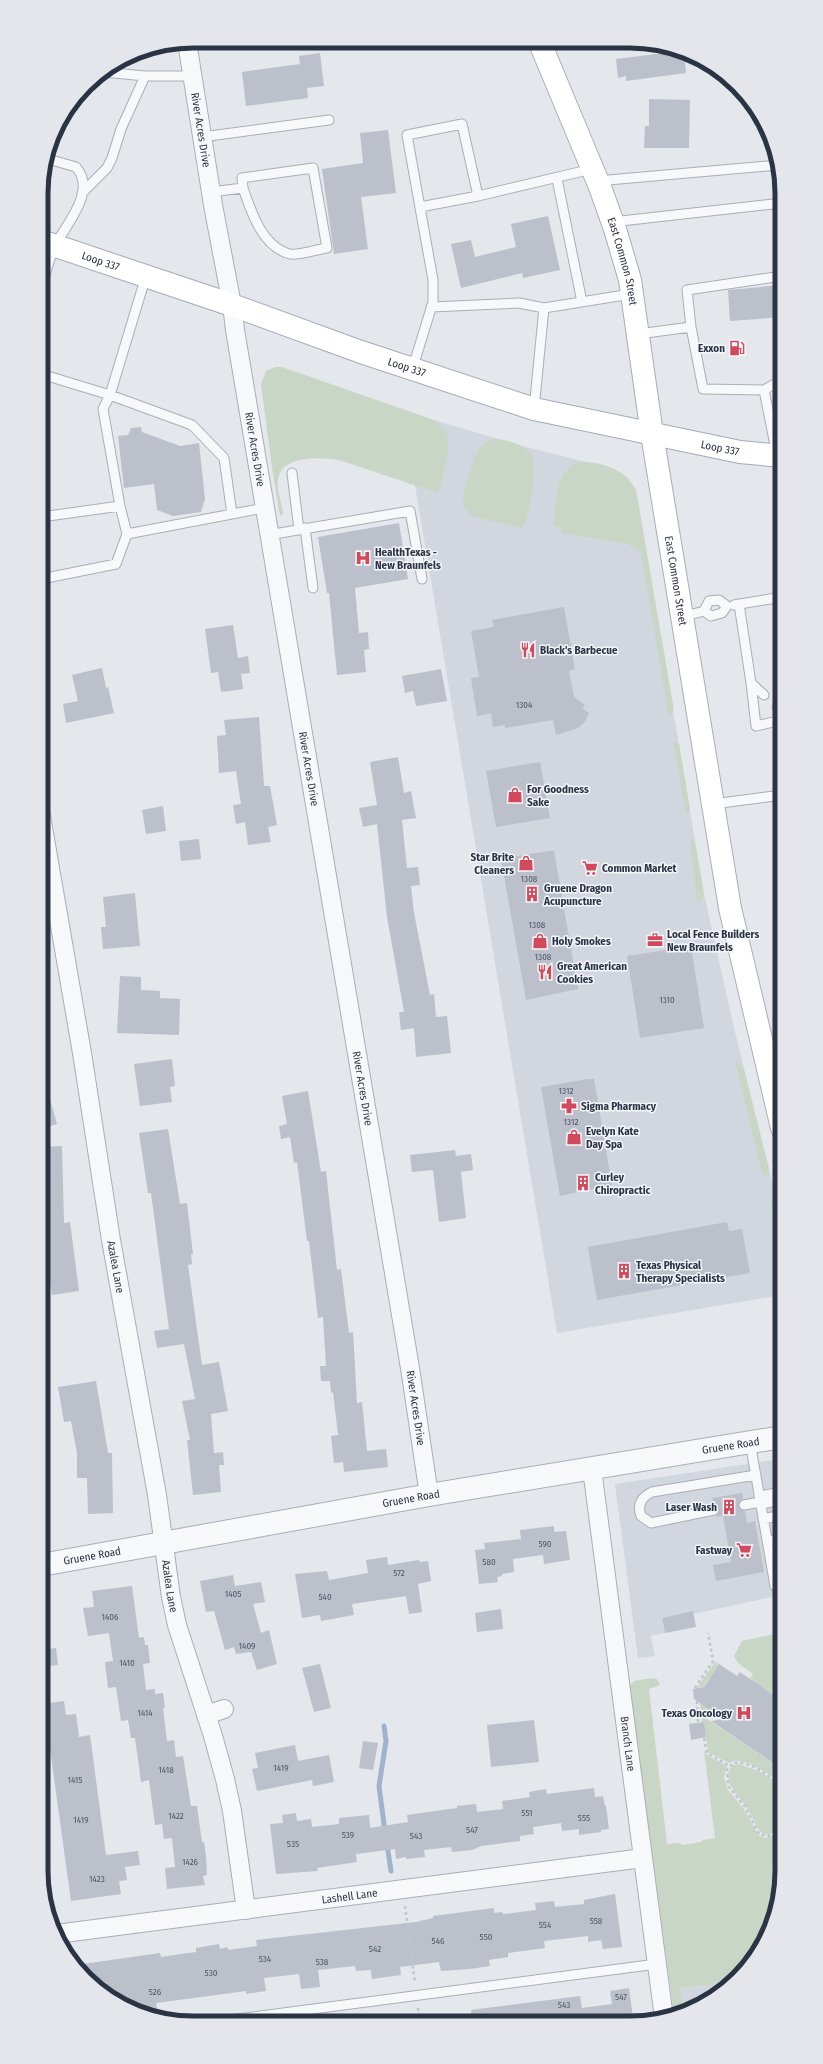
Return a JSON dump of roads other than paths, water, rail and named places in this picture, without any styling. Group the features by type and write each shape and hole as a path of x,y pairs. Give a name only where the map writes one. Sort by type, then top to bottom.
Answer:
{"main road":[{"name":"East Common Street","path":"542,48 595,175 612,222 630,280 652,434 734,927 775,1099"},
{"name":"Loop 337","path":"48,243 232,305 412,370 534,409 740,452 775,456"}],"street":[{"name":"River Acres Drive","path":"188,48 211,192 232,305 268,535 409,1360 429,1496"},
{"name":"Azalea Lane","path":"48,856 84,1060 112,1248 157,1495 166,1573 177,1625 206,1715 232,1811 246,1910"},
{"name":"Gruene Road","path":"48,1564 429,1496 750,1442 775,1439"},
{"name":"Branch Lane","path":"592,1469 663,2012"},
{"path":"206,1715 224,1708"},
{"name":"Lashell Lane","path":"62,1933 643,1858"}],"lane":[{"path":"113,73 145,76 193,76"},
{"path":"82,193 107,168 112,158 121,128 145,76"},
{"path":"202,137 330,120"},
{"path":"412,370 431,307 433,280 407,135 462,124 478,196"},
{"path":"48,243 76,211 82,193 81,176 76,167 52,160"},
{"path":"420,208 558,179 595,175 772,165"},
{"path":"313,168 327,248 291,255 274,246 254,219 243,188 242,178 313,168"},
{"path":"558,179 582,302"},
{"path":"211,192 243,188"},
{"path":"612,222 775,204"},
{"path":"48,578 116,564 127,534 120,506 103,409 110,395 146,276"},
{"path":"775,277 687,290 691,328 702,389 764,390 775,384"},
{"path":"431,307 519,303 544,308 631,294"},
{"path":"534,409 544,308"},
{"path":"637,335 691,328"},
{"path":"48,376 110,395 192,425 224,458 232,514"},
{"path":"764,390 775,435"},
{"path":"292,473 313,588"},
{"path":"48,516 120,506"},
{"path":"127,534 264,508"},
{"path":"268,535 410,511 422,579"},
{"path":"704,611 711,616 722,613 727,606 775,598"},
{"path":"682,617 704,611 709,601 719,600 727,606"},
{"path":"739,604 756,726 775,722"},
{"path":"751,683 764,695"},
{"path":"713,804 775,796"},
{"path":"750,1442 771,1562 775,1571"},
{"path":"714,1510 651,1523 641,1516 639,1504 642,1498 652,1492 756,1475"},
{"path":"744,1505 775,1495"},
{"path":"760,1500 775,1500"},
{"path":"763,1519 775,1517"},
{"path":"767,1541 775,1539"},
{"path":"771,1562 775,1561"},
{"path":"259,2016 657,1964"}],"waterway":[{"path":"384,1726 386,1741 379,1786 385,1832"},
{"path":"387,1844 391,1871"}],"place":[{"name":"Exxon","path":"737,348"},
{"name":"HealthTexas - New Braunfels","path":"363,558"},
{"name":"Black's Barbecue","path":"528,650"},
{"name":"For Goodness Sake","path":"515,795"},
{"name":"Star Brite Cleaners","path":"526,863"},
{"name":"Common Market","path":"590,868"},
{"name":"Gruene Dragon Acupuncture","path":"532,894"},
{"name":"Local Fence Builders New Braunfels","path":"655,940"},
{"name":"Holy Smokes","path":"540,941"},
{"name":"Great American Cookies","path":"545,972"},
{"name":"Sigma Pharmacy","path":"569,1106"},
{"name":"Evelyn Kate Day Spa","path":"574,1137"},
{"name":"Curley Chiropractic","path":"583,1183"},
{"name":"Texas Physical Therapy Specialists","path":"624,1271"},
{"name":"Laser Wash","path":"729,1507"},
{"name":"Fastway","path":"744,1550"},
{"name":"Texas Oncology","path":"744,1713"}]}
